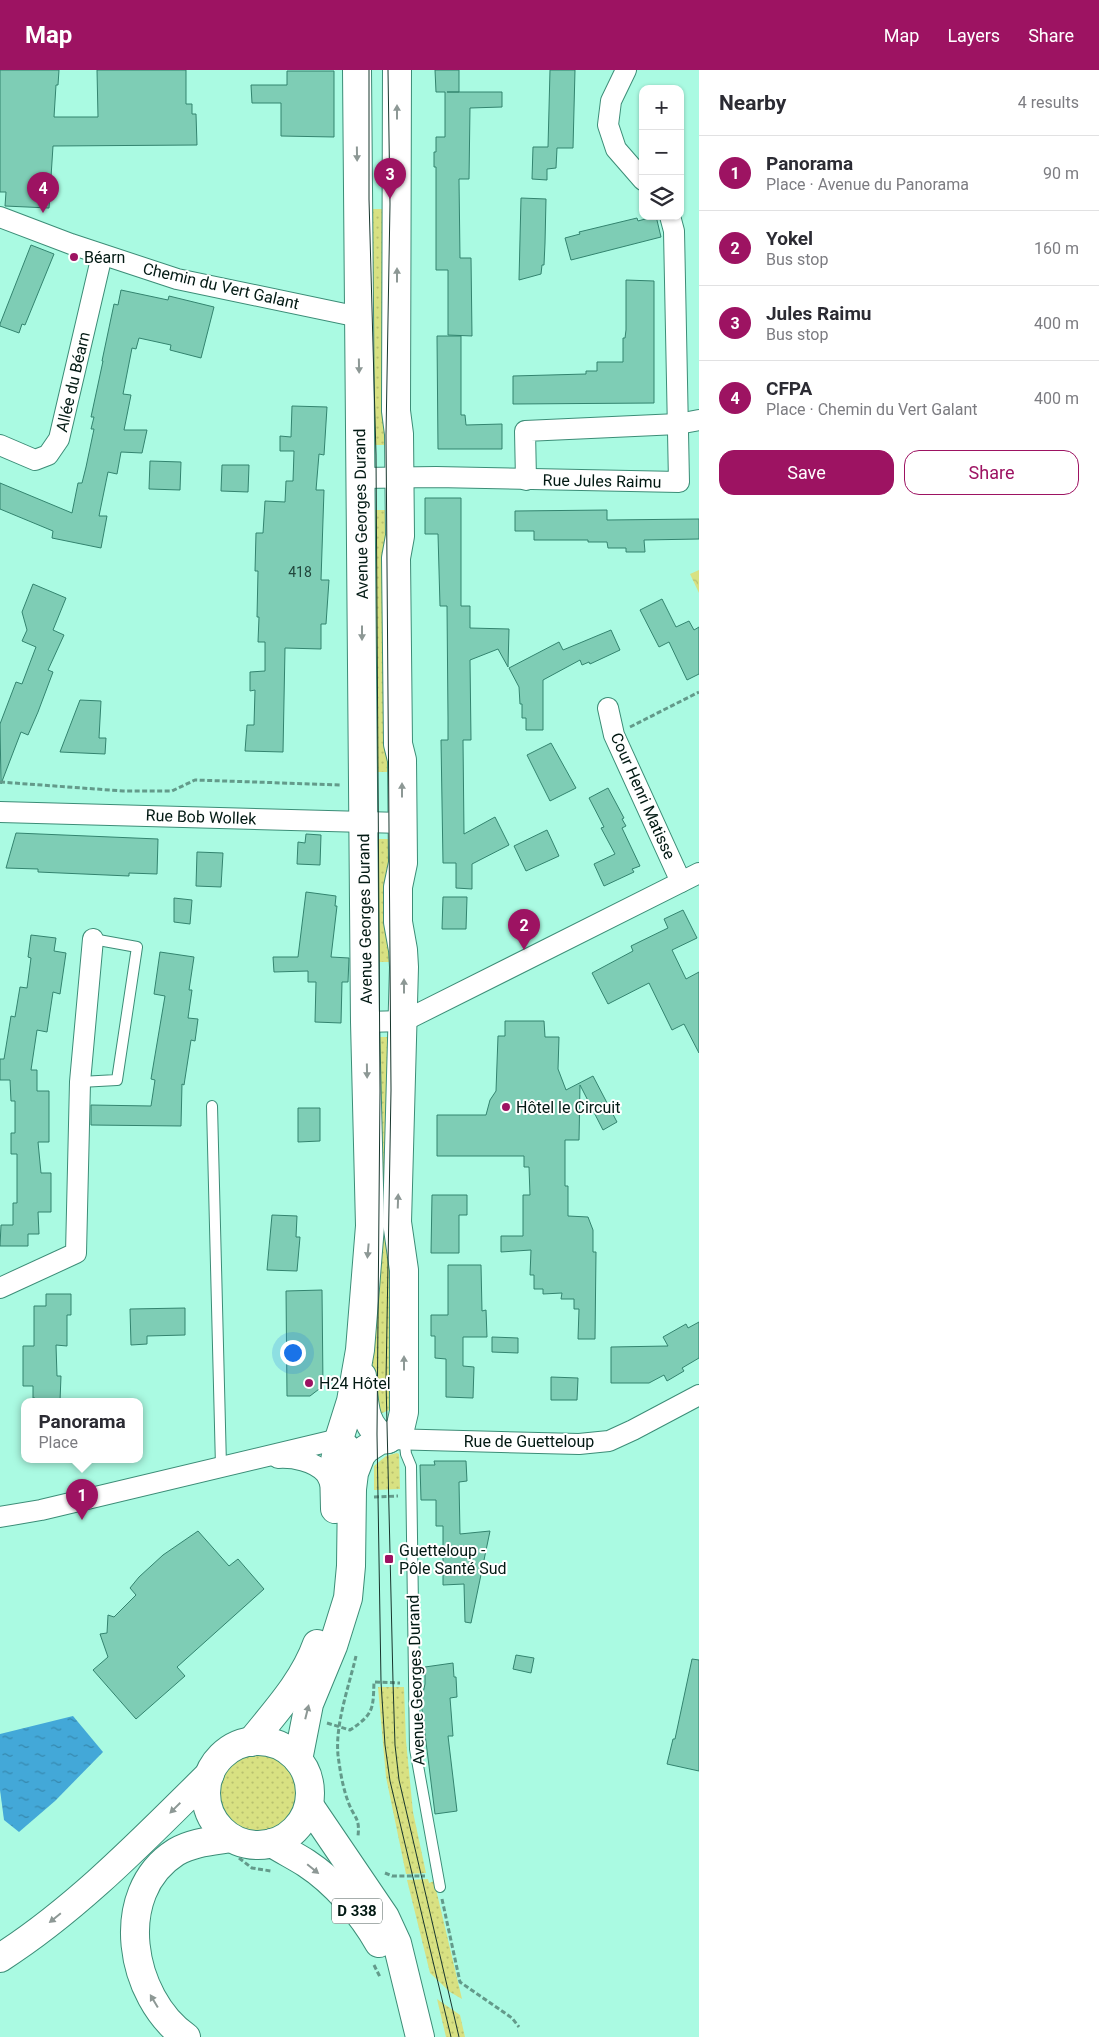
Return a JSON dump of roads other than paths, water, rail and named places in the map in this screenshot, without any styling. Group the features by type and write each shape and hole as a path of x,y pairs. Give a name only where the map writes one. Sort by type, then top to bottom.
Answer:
{"main road":[{"name":"Avenue Georges Durand","path":"251,1742 281,1705 314,1655 331,1606 337,1568 334,1466 339,1439 351,1401 360,1350 370,1226 363,786 356,70"},
{"name":"Avenue Georges Durand","path":"298,1760 309,1704 334,1646 348,1598 354,1473 361,1455 366,1450 380,1440 396,1439 404,1412 404,1270 397,1222 404,1021 403,950 398,922 398,887 402,863 402,760 398,744 396,558 400,536 399,434 396,411 397,70"},
{"path":"360,1350 364,1402 370,1424 377,1434 396,1439"},
{"path":"0,1958 24,1943 117,1866 210,1774 226,1752 240,1744 264,1742 279,1746 298,1760 308,1778 309,1805 304,1817 295,1830 272,1844 253,1845 231,1838 218,1827 208,1810 206,1794 210,1774"},
{"name":"D 338","path":"309,1805 385,1917 397,1943 420,2037"},
{"path":"186,2037 164,2017 145,1986 136,1950 138,1909 149,1879 165,1861 189,1846 231,1838"},
{"name":"D 338","path":"272,1844 312,1867 340,1892 358,1912 377,1939 411,2004"}],"street":[{"path":"626,70 611,101 608,125 616,149 639,175"},
{"name":"Chemin du Vert Galant","path":"0,217 177,279 359,317"},
{"name":"Rue Jules Raimu","path":"360,478 679,482 674,231 671,220"},
{"name":"Allée du Béarn","path":"0,445 35,460 48,455 59,439 102,254"},
{"name":"Rue Jules Raimu","path":"526,480 525,431 678,424 699,420"},
{"name":"Cour Henri Matisse","path":"608,708 614,735 681,882"},
{"name":"Rue Bob Wollek","path":"0,812 402,823"},
{"path":"366,1022 404,1021 699,873"},
{"path":"0,1288 76,1252 80,1082 93,939"},
{"name":"Rue de Guetteloup","path":"396,1439 579,1444 609,1440 633,1430 699,1395"},
{"name":"Rue de Guetteloup","path":"404,1412 415,1431 425,1437 438,1440"},
{"path":"1,1513 41,1510 339,1439 346,1442 350,1447 354,1473"},
{"path":"256,1459 286,1458 313,1465 326,1473 335,1501"}],"lane":[{"path":"80,1082 117,1080 138,947 93,939"},
{"path":"212,1106 221,1466"},
{"name":"Avenue Georges Durand","path":"396,1439 411,1466 415,1749 440,1886"}],"water":[{"path":"73,1716 103,1752 55,1801 19,1832 4,1820 0,1790 0,1734"}],"tram line":[{"path":"369,70 369,199 376,455 380,1091 377,1434 381,1682 385,1745 390,1781 451,2037"},
{"path":"388,70 390,204 386,435 391,1090 386,1381 395,1745 399,1780 459,2037"}],"place":[{"name":"Jules Raimu","path":"390,199"},
{"name":"CFPA","path":"43,213"},
{"name":"Béarn","path":"74,257"},
{"name":"Yokel","path":"524,950"},
{"name":"Hôtel le Circuit","path":"506,1107"},
{"name":"H24 Hôtel","path":"309,1383"},
{"name":"Panorama","path":"82,1520"},
{"name":"Guetteloup - Pôle Santé Sud","path":"389,1559"}]}
